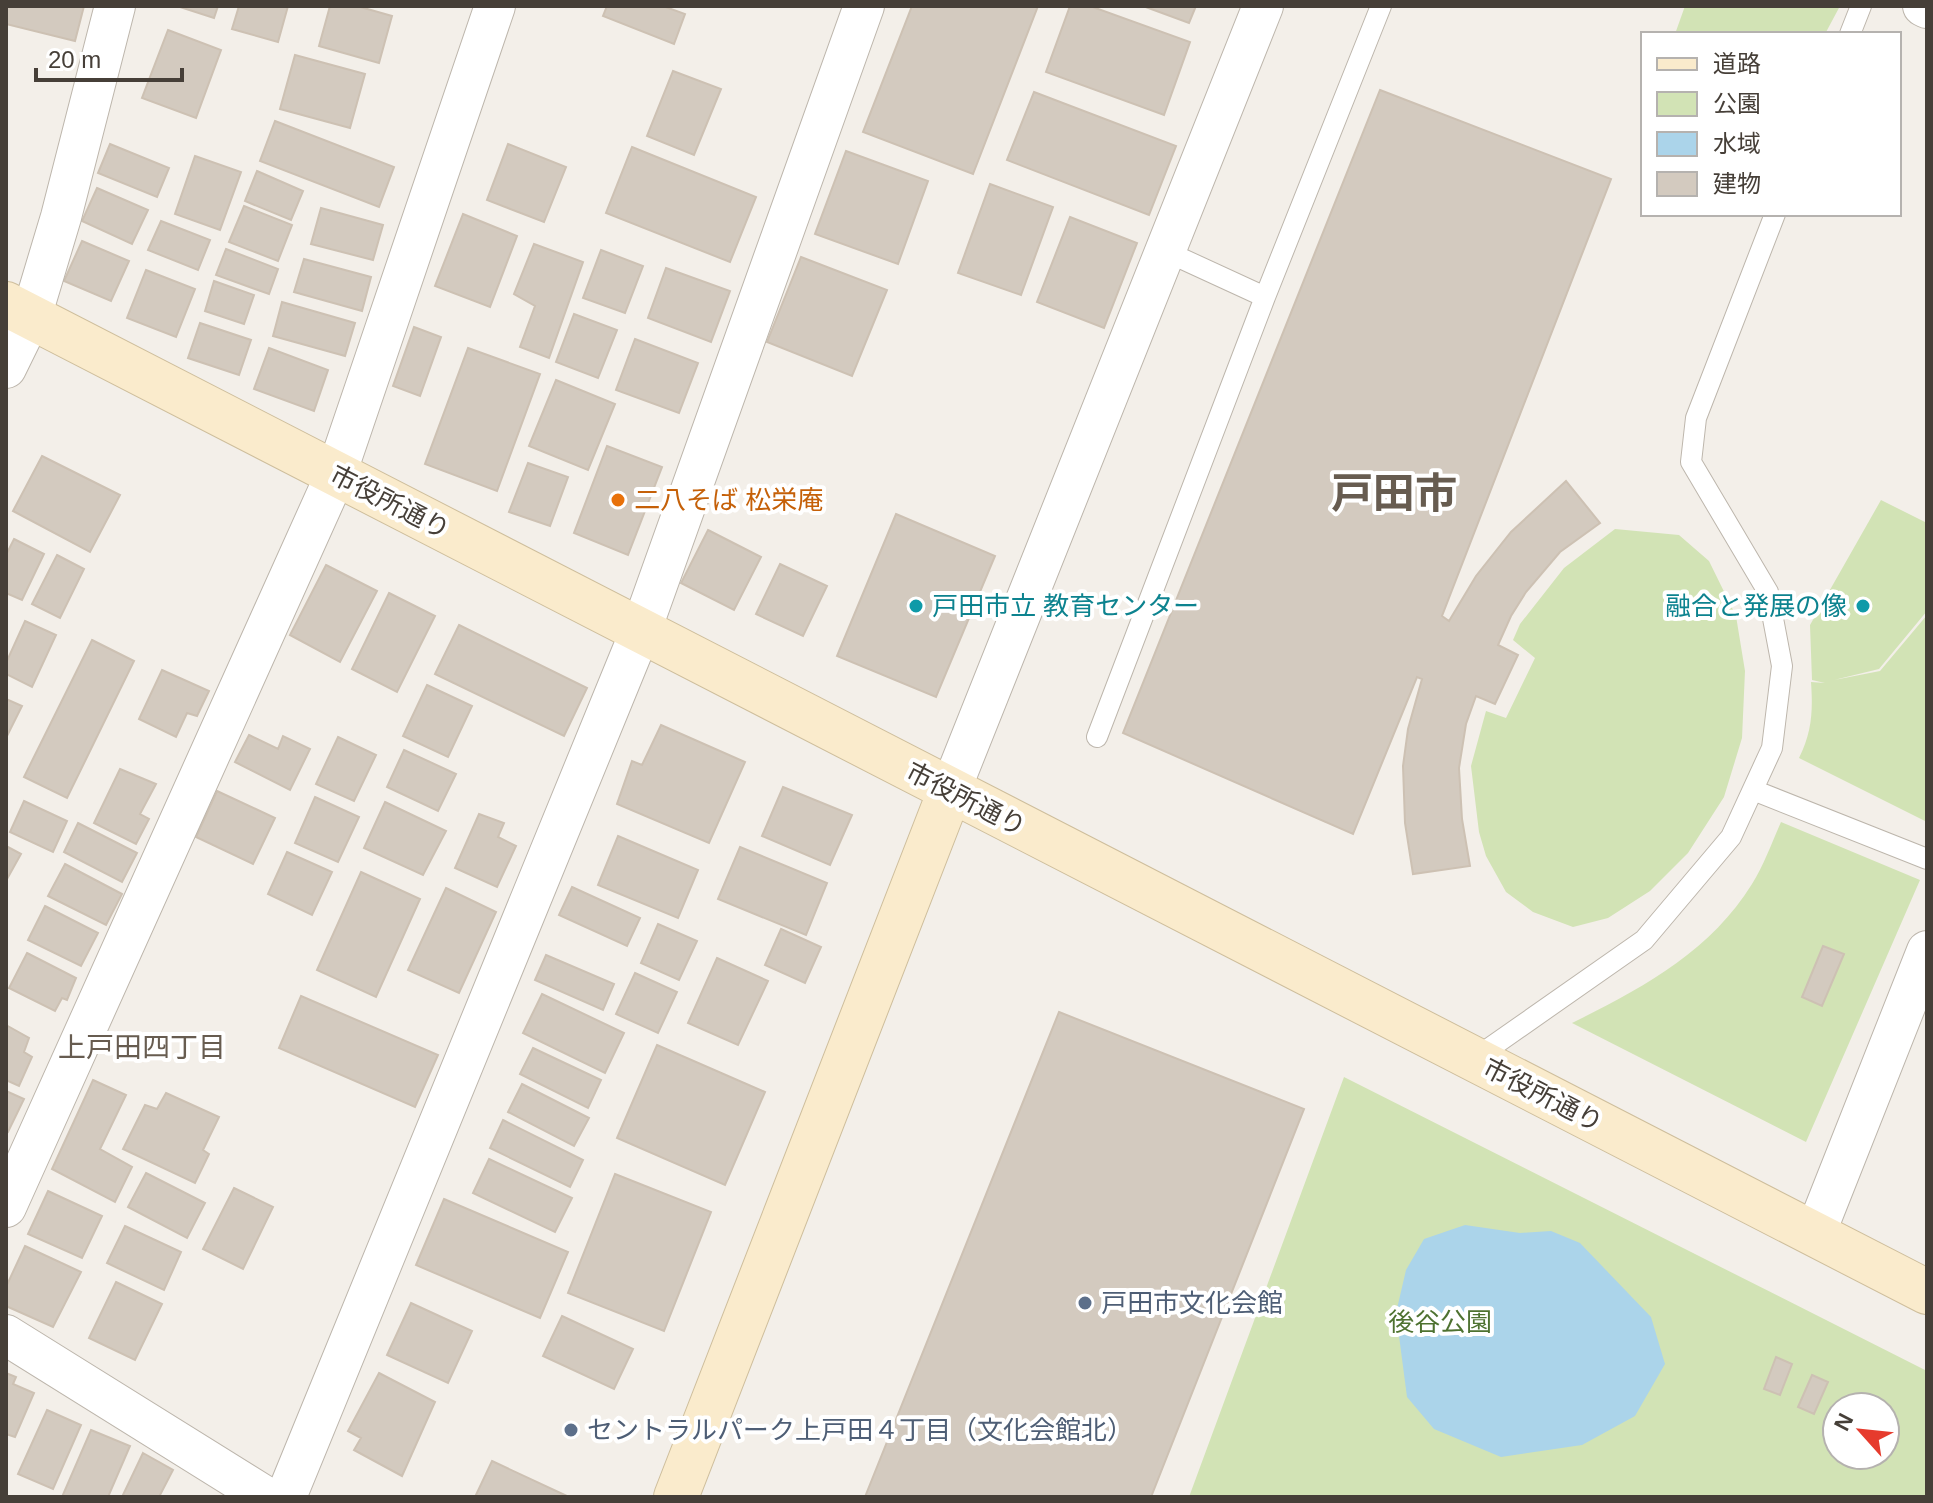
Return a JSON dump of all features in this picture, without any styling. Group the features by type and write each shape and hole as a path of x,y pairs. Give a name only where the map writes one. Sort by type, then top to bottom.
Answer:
{"street":[{"path":"6,368 18,310 61,217 115,6"},
{"path":"6,1207 336,474 495,6"},
{"path":"286,1497 641,630 864,6"},
{"path":"676,1497 950,791 1263,6"},
{"name":"市役所通り","path":"18,310 1927,1292"},
{"path":"1815,1234 1927,951"},
{"path":"6,1335 266,1497"}],"lane":[{"path":"1097,737 1265,297 1381,6"},
{"path":"1851,32 1861,6"},
{"path":"1474,1059 1644,940 1731,837 1772,748 1782,666 1768,592 1691,462 1696,418 1774,216"},
{"path":"1165,251 1265,297"},
{"path":"1753,790 1927,859"}],"green space":[{"path":"1685,6 1840,6 1826,32 1676,32"},
{"path":"1881,500 1927,523 1927,611 1879,669 1834,680 1880,671 1927,615 1927,822 1799,758 1811,721 1811,682 1825,683 1812,680 1810,625"},
{"path":"1615,529 1679,535 1709,561 1736,616 1745,671 1742,738 1724,797 1688,853 1650,891 1608,918 1573,927 1533,912 1506,892 1486,856 1479,832 1471,766 1486,711 1506,718 1535,658 1513,640 1520,624 1564,568"},
{"path":"1781,822 1920,880 1806,1142 1572,1023 1648,982 1716,930 1752,884"},
{"name":"後谷公園","path":"1344,1077 1927,1371 1927,1497 1189,1497"}],"water":[{"path":"1465,1225 1520,1233 1551,1231 1580,1243 1651,1317 1665,1364 1635,1416 1582,1445 1501,1457 1434,1429 1407,1397 1396,1313 1406,1270 1424,1239"}],"building":[{"path":"6,6 84,6 75,41 6,24"},
{"path":"177,6 218,6 214,18"},
{"path":"239,6 288,6 278,42 232,29"},
{"path":"330,6 357,6 392,16 379,63 319,46"},
{"path":"607,6 663,6 685,14 674,44 603,16"},
{"path":"912,6 1038,6 973,174 863,132"},
{"path":"1070,6 1090,6 1190,42 1164,115 1046,72"},
{"path":"1143,6 1196,6 1189,23"},
{"path":"168,30 221,50 196,118 142,98"},
{"path":"295,55 365,74 350,128 280,109"},
{"path":"673,71 721,89 694,155 647,136"},
{"path":"1380,90 1611,179 1442,616 1449,621 1476,576 1511,532 1566,481 1600,523 1560,552 1526,592 1511,616 1498,645 1518,655 1495,704 1476,696 1466,724 1459,768 1462,819 1470,866 1413,874 1405,823 1403,766 1408,729 1422,679 1417,677 1353,834 1123,733"},
{"path":"1034,92 1176,146 1149,215 1007,160"},
{"path":"275,121 394,167 379,207 260,161"},
{"path":"110,144 169,168 157,197 98,173"},
{"path":"508,144 566,167 544,222 487,200"},
{"path":"632,147 756,197 730,262 606,213"},
{"path":"846,151 928,181 898,264 815,234"},
{"path":"195,156 241,172 220,230 175,214"},
{"path":"257,171 303,191 291,220 245,201"},
{"path":"990,184 1053,207 1021,295 958,273"},
{"path":"97,188 148,210 132,244 82,221"},
{"path":"244,206 292,225 278,261 229,242"},
{"path":"321,208 383,225 373,260 311,244"},
{"path":"463,214 517,236 490,307 435,286"},
{"path":"1070,217 1137,243 1104,328 1037,302"},
{"path":"161,221 210,240 198,270 148,250"},
{"path":"82,241 129,261 111,301 64,281"},
{"path":"534,244 583,262 549,358 520,347 535,306 514,294"},
{"path":"226,249 278,269 269,294 216,275"},
{"path":"601,250 643,266 625,313 583,298"},
{"path":"801,257 887,290 852,376 767,342"},
{"path":"304,259 371,277 362,311 294,292"},
{"path":"666,268 730,291 711,342 648,318"},
{"path":"146,270 195,289 176,337 127,318"},
{"path":"214,281 254,295 244,324 205,311"},
{"path":"282,302 355,323 345,356 273,336"},
{"path":"574,314 617,330 598,378 556,362"},
{"path":"200,323 251,340 239,375 188,358"},
{"path":"414,327 441,337 420,396 393,386"},
{"path":"635,339 698,363 679,413 616,390"},
{"path":"269,348 328,370 314,411 254,389"},
{"path":"468,348 540,374 497,491 425,464"},
{"path":"556,380 615,404 588,470 529,446"},
{"name":"二八そば 松栄庵","path":"607,446 662,467 628,555 574,533"},
{"path":"42,456 120,495 90,552 13,511"},
{"path":"528,463 568,477 550,526 509,512"},
{"name":"戸田市立 教育センター","path":"896,514 995,556 936,697 837,656"},
{"path":"708,530 761,557 734,610 681,583"},
{"path":"14,539 44,554 22,600 6,593 6,555"},
{"path":"57,555 84,569 60,618 32,604"},
{"path":"780,564 827,586 803,636 756,614"},
{"path":"326,565 377,591 340,662 290,635"},
{"path":"389,593 435,616 397,692 352,669"},
{"path":"25,621 56,635 32,687 6,674 6,663"},
{"path":"459,625 587,688 564,736 435,674"},
{"path":"92,640 134,661 67,798 24,777"},
{"path":"162,670 209,691 197,716 187,713 176,737 139,719"},
{"path":"427,685 472,706 448,757 403,736"},
{"path":"6,699 22,706 6,738"},
{"path":"661,725 745,762 709,843 617,804 632,761 642,765"},
{"path":"249,735 278,749 283,736 310,749 290,790 235,762"},
{"path":"338,737 376,755 354,801 316,784"},
{"path":"404,750 456,774 438,811 387,787"},
{"path":"120,769 156,784 140,814 149,819 136,844 94,823"},
{"path":"783,787 852,815 830,865 762,836"},
{"path":"217,791 275,818 253,864 196,837"},
{"path":"315,797 359,817 338,862 295,843"},
{"path":"24,801 67,821 53,852 10,832"},
{"path":"385,802 446,831 423,875 364,848"},
{"path":"479,814 504,823 498,837 516,846 497,887 455,868"},
{"path":"78,823 137,853 122,882 64,852"},
{"path":"618,836 698,870 678,918 598,885"},
{"path":"6,846 21,854 7,879 6,878"},
{"path":"740,847 827,883 806,935 718,899"},
{"path":"287,852 332,872 312,915 268,894"},
{"path":"65,864 122,894 106,925 48,896"},
{"path":"361,872 420,899 376,997 317,970"},
{"path":"572,887 640,918 627,946 559,915"},
{"path":"446,888 496,912 459,993 408,970"},
{"path":"45,906 98,933 81,966 28,940"},
{"path":"658,924 697,941 679,980 641,963"},
{"path":"781,929 821,947 805,983 765,965"},
{"path":"1823,946 1844,954 1822,1006 1802,997"},
{"path":"27,953 76,978 67,1000 62,998 55,1011 9,988"},
{"path":"546,955 614,984 603,1010 535,980"},
{"path":"717,958 768,981 738,1045 688,1023"},
{"path":"635,973 677,992 658,1033 616,1014"},
{"path":"542,994 624,1033 605,1073 523,1033"},
{"path":"301,996 438,1055 415,1107 279,1048"},
{"name":"戸田市文化会館","path":"1059,1012 1304,1109 1151,1497 865,1497"},
{"path":"6,1025 29,1038 24,1052 32,1057 19,1086 6,1080"},
{"path":"657,1045 765,1092 725,1185 617,1138"},
{"path":"533,1048 601,1080 588,1108 520,1074"},
{"path":"93,1080 126,1095 100,1149 132,1167 115,1202 52,1169"},
{"path":"522,1084 589,1118 574,1146 508,1112"},
{"path":"6,1091 24,1099 8,1132 6,1131"},
{"path":"166,1093 219,1117 203,1150 209,1154 195,1183 123,1149 145,1105 157,1109"},
{"path":"503,1120 583,1160 570,1187 490,1148"},
{"path":"489,1159 572,1198 555,1232 473,1193"},
{"path":"146,1173 205,1203 187,1238 128,1207"},
{"path":"615,1174 711,1212 664,1331 568,1293"},
{"path":"234,1188 273,1207 243,1269 203,1249"},
{"path":"48,1191 102,1216 82,1258 28,1234"},
{"path":"444,1199 568,1252 540,1318 416,1265"},
{"path":"125,1226 181,1252 164,1290 107,1263"},
{"path":"25,1246 81,1272 53,1327 6,1306 6,1287"},
{"path":"116,1282 162,1304 135,1360 89,1338"},
{"path":"411,1303 472,1331 448,1383 387,1355"},
{"path":"562,1316 633,1349 614,1389 543,1356"},
{"path":"1776,1357 1792,1364 1780,1395 1764,1389"},
{"path":"6,1373 16,1377 13,1384 34,1393 15,1437 6,1434"},
{"path":"379,1373 435,1402 402,1476 354,1450 361,1438 348,1431"},
{"path":"1812,1375 1828,1382 1824,1391 1821,1391 1814,1414 1798,1407"},
{"path":"47,1410 81,1425 53,1489 18,1474"},
{"path":"91,1430 130,1446 108,1497 62,1497"},
{"path":"143,1453 173,1470 159,1497 122,1497"},
{"path":"492,1461 569,1497 475,1497"}],"place":[{"name":"二八そば 松栄庵","path":"618,500"},
{"name":"戸田市立 教育センター","path":"916,606"},
{"name":"融合と発展の像","path":"1863,606"},
{"name":"戸田市文化会館","path":"1085,1303"},
{"name":"セントラルパーク上戸田４丁目（文化会館北）","path":"571,1430"}],"district":[{"name":"戸田市","path":"1394,493"},
{"name":"上戸田四丁目","path":"142,1047"}]}
